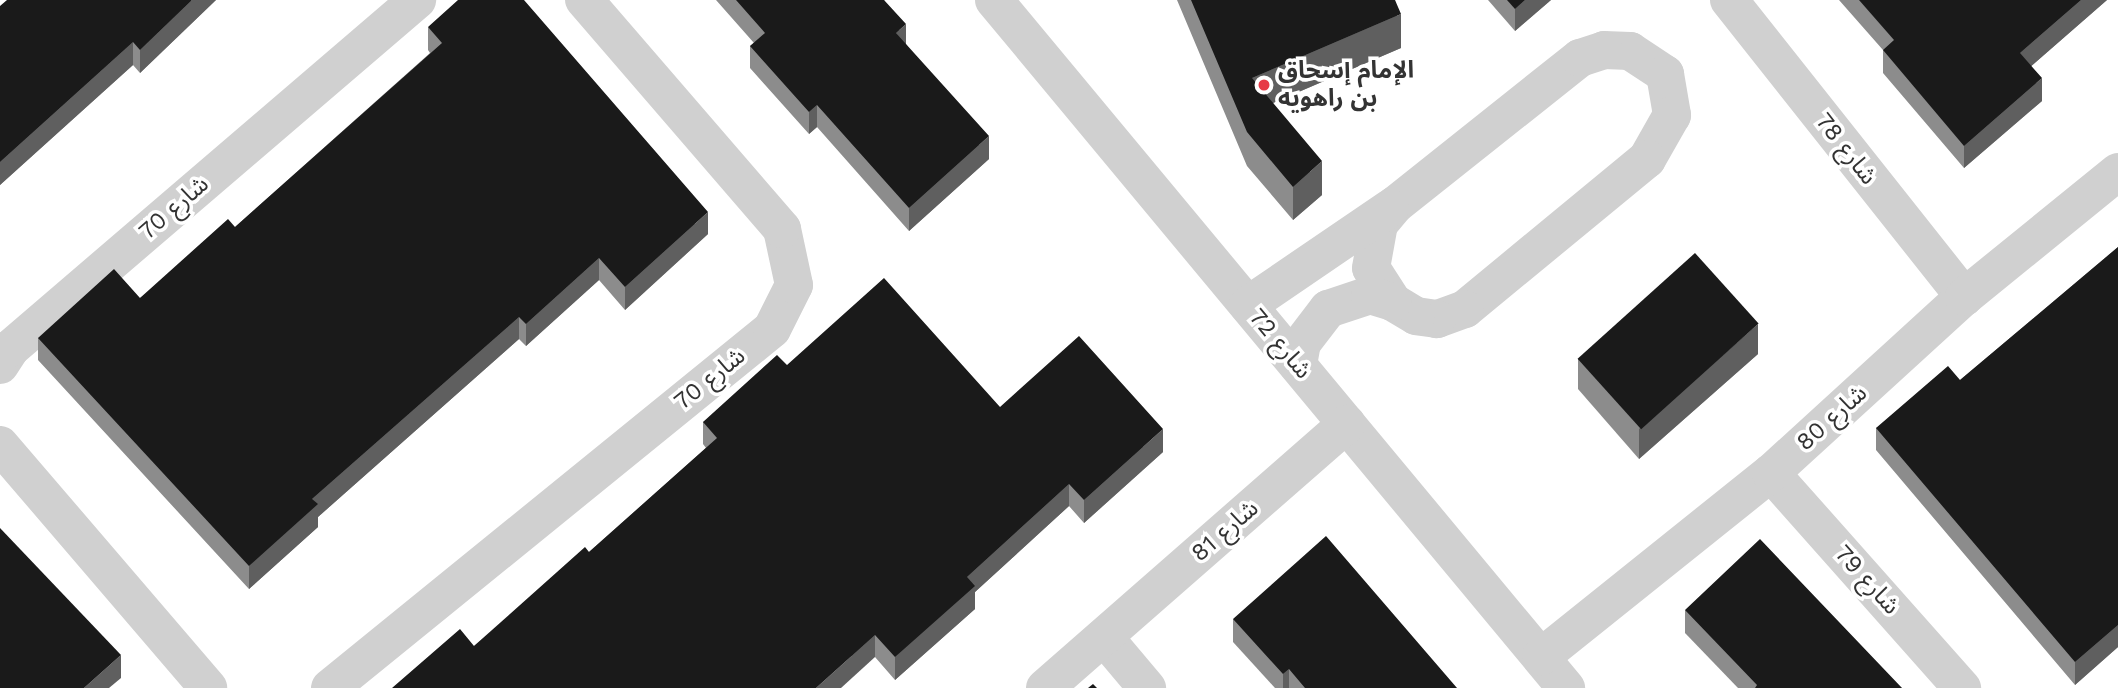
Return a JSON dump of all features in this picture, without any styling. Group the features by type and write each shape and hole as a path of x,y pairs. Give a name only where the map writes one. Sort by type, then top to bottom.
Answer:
{"street":[{"name":"شارع 70","path":"0,365 11,348 417,0"},
{"name":"شارع 70","path":"330,688 772,329 794,285 782,229 584,0"},
{"name":"شارع 72","path":"994,0 1566,688"},
{"name":"شارع 78","path":"1729,0 1964,297"},
{"path":"1248,305 1395,205 1580,58 1630,51 1665,74 1672,115 1647,159 1465,309 1437,319 1416,316 1393,302 1370,295 1328,309 1302,343 1298,365"},
{"name":"شارع 80","path":"1541,657 1771,473 1964,297 2118,172"},
{"path":"1393,302 1371,268 1380,224 1395,205"},
{"name":"شارع 81","path":"1045,688 1347,424"},
{"path":"0,445 208,688"},
{"name":"شارع 79","path":"1771,473 1962,688"},
{"path":"1104,638 1147,688"}],"building":[{"path":"7,0 192,0 140,50 133,42 0,162 0,6"},
{"path":"458,0 524,0 708,212 625,287 599,258 526,324 519,317 312,499 318,504 249,566 38,338 114,269 140,298 228,219 235,227 442,43 428,27"},
{"path":"736,0 884,0 906,24 896,33 989,136 909,208 817,105 809,112 750,46 765,33"},
{"name":"الإمام إسحاق بن راهويه","path":"1191,0 1395,0 1401,14 1252,78 1322,161 1293,187 1247,132"},
{"path":"1507,0 1525,0 1515,9"},
{"path":"1859,0 2081,0 2020,53 2042,78 1964,146 1883,50 1894,40"},
{"path":"2118,247 2118,625 2075,662 1876,428 1948,366 1960,380"},
{"path":"1695,253 1759,324 1641,429 1578,359"},
{"path":"884,278 1000,407 1079,336 1163,429 1084,500 1069,484 967,577 975,586 895,657 875,635 816,688 392,688 460,629 474,646 585,547 589,552 717,438 703,422 777,355 787,365"},
{"path":"0,528 121,655 84,688 0,688"},
{"path":"1326,536 1457,688 1305,688 1289,669 1283,674 1233,619"},
{"path":"1760,539 1902,688 1755,688 1757,685 1685,610"}],"place":[{"name":"الإمام إسحاق بن راهويه","path":"1264,85"}]}
